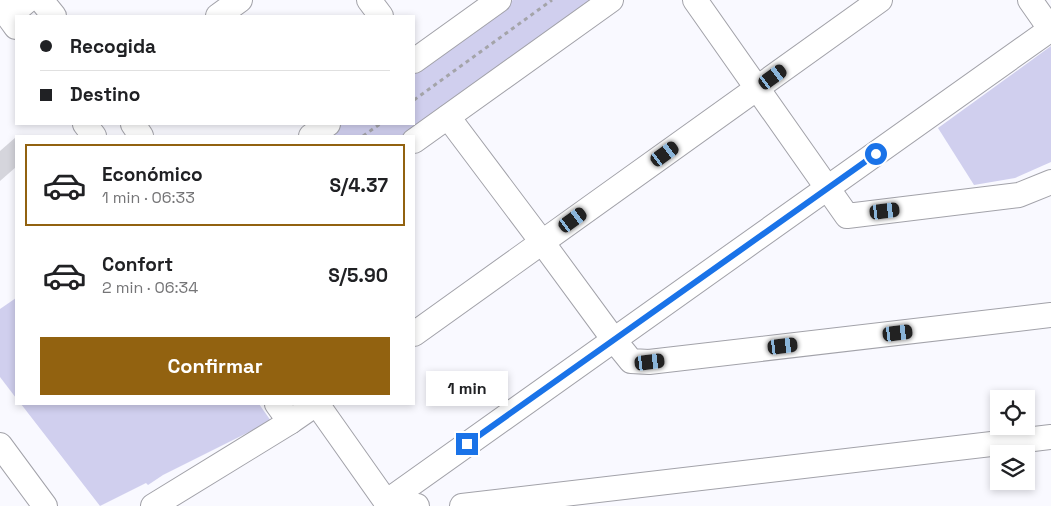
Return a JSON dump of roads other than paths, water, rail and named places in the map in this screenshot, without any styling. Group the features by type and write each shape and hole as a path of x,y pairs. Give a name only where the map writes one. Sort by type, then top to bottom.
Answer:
{"street":[{"path":"8,16 28,0"},
{"path":"42,0 53,15"},
{"path":"219,15 240,0"},
{"path":"370,0 380,15"},
{"path":"415,60 499,0"},
{"path":"415,140 611,0"},
{"path":"695,0 847,216 1018,195 1051,182"},
{"path":"415,333 880,0"},
{"path":"388,504 614,340 1051,29 1030,0"},
{"path":"448,117 631,361 650,362 1051,315"},
{"path":"312,135 327,125"},
{"path":"153,506 283,413 313,405"},
{"path":"318,405 388,504"},
{"path":"462,506 1051,437"},
{"path":"0,445 45,506"},
{"path":"388,504 417,506"}]}
